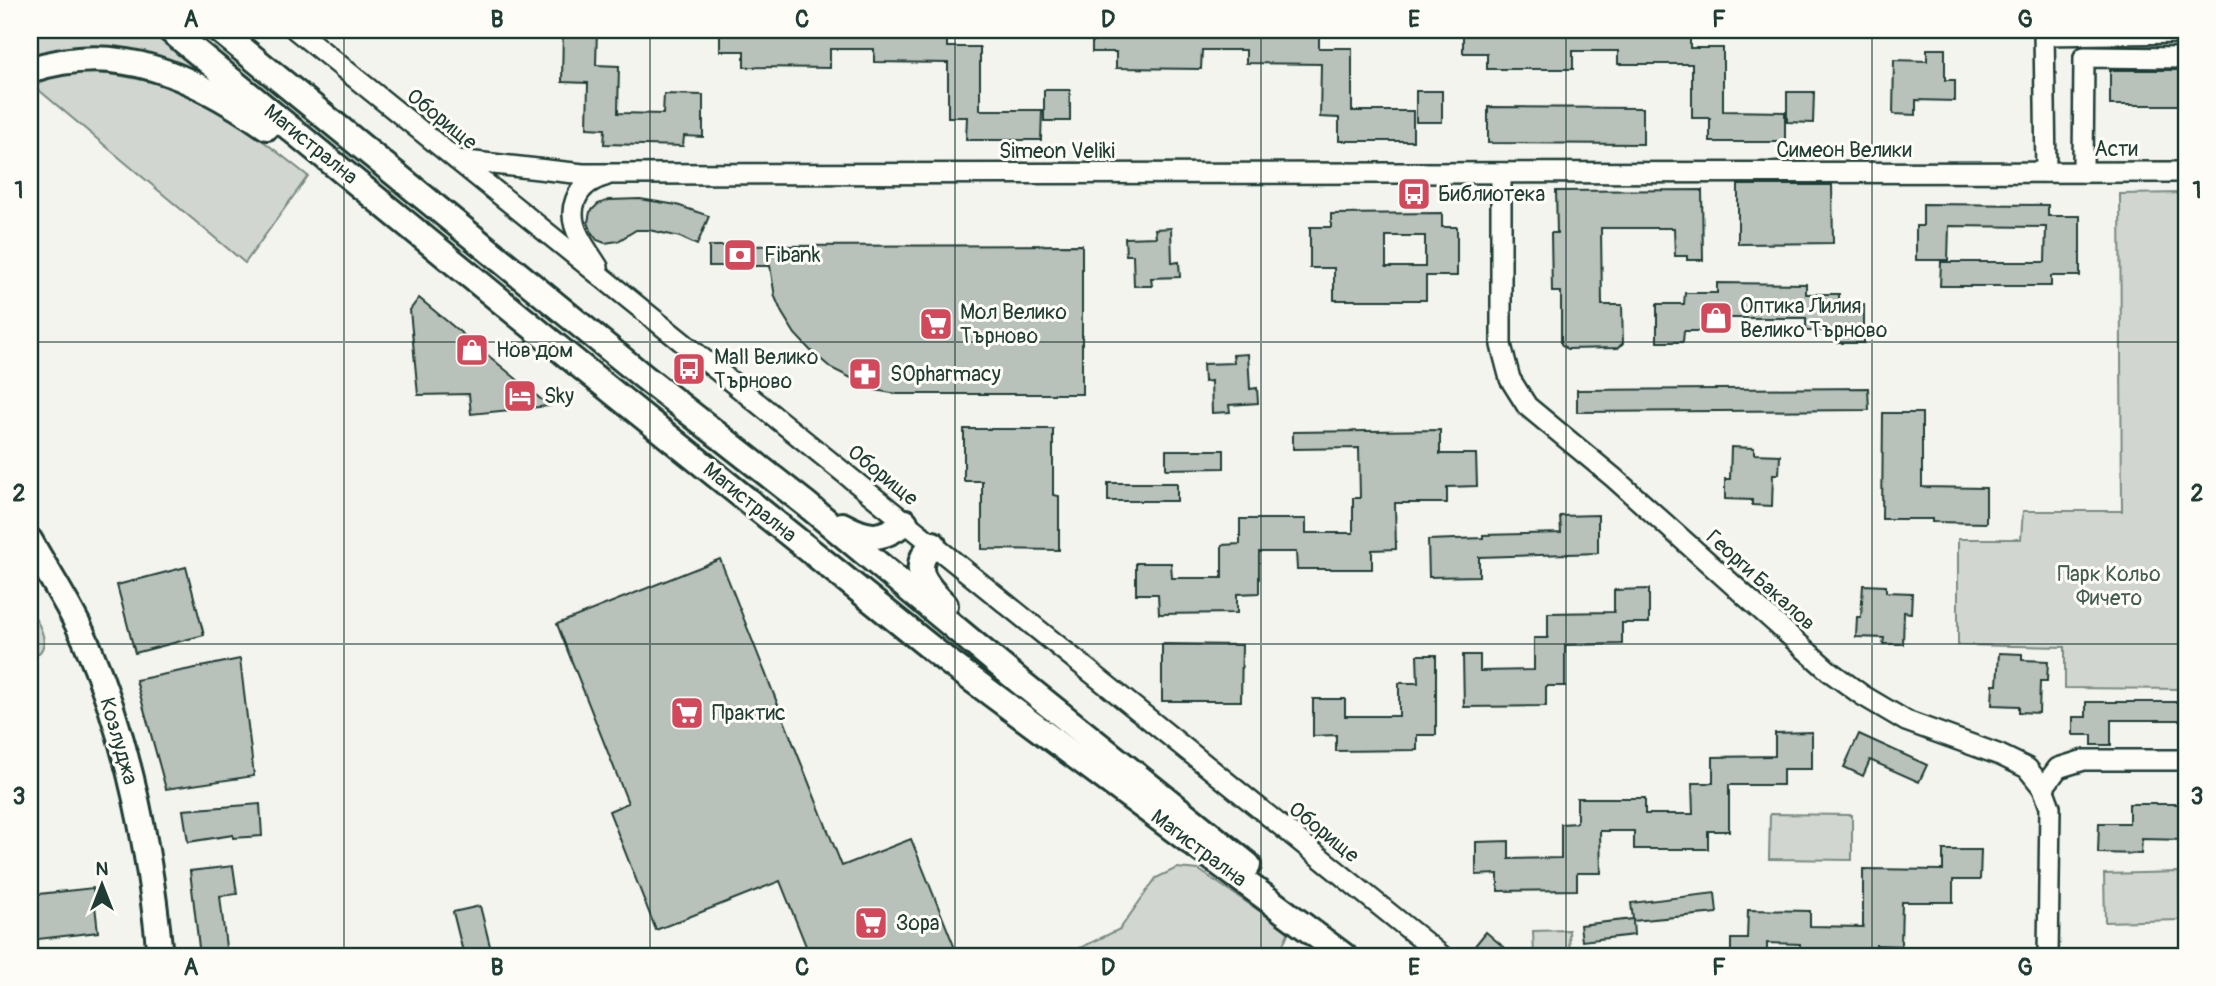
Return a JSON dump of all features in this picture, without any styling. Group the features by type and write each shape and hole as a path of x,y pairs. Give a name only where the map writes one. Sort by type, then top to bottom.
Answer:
{"main road":[{"name":"Магистрална","path":"170,30 946,660 1344,956"},
{"path":"219,30 643,377 806,504 1356,956"},
{"path":"245,30 438,210"},
{"path":"30,70 81,60 134,62 167,71 238,107 419,232"},
{"path":"806,504 851,530 869,537 887,535 905,522"},
{"name":"Козлуджа","path":"30,541 69,606 87,644 123,747 147,848 160,956"},
{"path":"933,544 920,563 925,582 1019,681"}],"street":[{"name":"Оборище","path":"296,30 1442,956"},
{"path":"2046,172 2044,32 2186,33"},
{"path":"2084,172 2084,57 2186,58"},
{"path":"457,160 583,174 613,174"},
{"name":"Асти","path":"2046,172 2186,172"},
{"name":"Симеон Велики","path":"1501,173 2046,172"},
{"name":"Simeon Veliki","path":"613,174 1501,173"},
{"name":"Георги Бакалов","path":"1501,173 1501,345 1510,379 1527,406 1614,478 1791,638 1862,695 1906,721 2000,755 2027,768 2043,788"},
{"path":"608,282 580,238 576,228 575,206 577,196 587,183 613,174"},
{"path":"2048,956 2050,807 2043,788 2058,768 2084,760 2186,760"}],"green space":[{"path":"30,30 149,30 208,76 202,79 30,62"},
{"path":"83,71 157,83 193,96 236,121 308,176 245,263 34,86 55,76"},
{"name":"Парк Кольо Фичето","path":"2186,193 2186,689 2065,688 2065,647 1958,645 1958,539 2021,539 2023,511 2122,511 2120,194"},
{"path":"30,610 44,642 40,652 30,658"},
{"path":"1770,814 1852,815 1852,860 1769,859"},
{"path":"1177,868 1199,870 1289,931 1278,956 1063,956 1120,929 1156,878"},
{"path":"2179,872 2180,920 2105,922 2104,874"},
{"path":"1569,930 1570,956 1534,956 1533,931"}],"building":[{"path":"563,30 597,30 596,65 619,66 618,113 663,114 664,94 703,95 703,137 684,136 683,146 604,144 605,129 587,128 588,83 562,82"},
{"path":"720,30 947,30 947,47 980,47 980,110 1042,110 1041,140 966,140 967,117 948,117 948,63 874,62 874,49 830,49 830,68 744,67 744,51 720,51"},
{"path":"1092,30 1319,32 1319,48 1352,48 1352,111 1413,111 1413,141 1339,141 1339,118 1320,117 1321,64 1246,63 1246,50 1202,50 1201,69 1116,68 1116,52 1092,52"},
{"path":"1463,30 1690,32 1690,48 1723,48 1723,111 1785,112 1785,142 1710,142 1710,118 1692,118 1692,64 1618,64 1618,51 1573,51 1573,69 1487,69 1487,53 1463,53"},
{"path":"1927,49 1945,49 1945,80 1955,80 1955,101 1916,100 1916,115 1893,114 1894,60 1927,61"},
{"path":"2110,70 2186,70 2186,105 2110,105"},
{"path":"1044,90 1070,90 1070,121 1044,121"},
{"path":"1416,91 1442,91 1442,122 1416,122"},
{"path":"1787,92 1814,92 1813,123 1787,122"},
{"path":"1488,107 1643,108 1643,144 1488,143"},
{"path":"1738,185 1832,185 1833,243 1738,244"},
{"path":"1702,190 1703,260 1687,260 1687,256 1675,256 1674,228 1601,228 1602,305 1622,305 1623,343 1618,348 1567,349 1561,344 1561,292 1552,292 1551,233 1557,233 1556,191"},
{"path":"640,199 677,205 709,216 697,245 680,237 649,230 636,230 618,241 605,243 597,240 588,222 590,212 598,204 609,200"},
{"path":"1923,204 2048,205 2048,216 2080,216 2080,276 2051,276 2051,286 1940,286 1941,262 2045,262 2046,227 1949,226 1948,260 1916,260 1916,226 1923,226"},
{"path":"1442,213 1442,227 1457,227 1457,276 1426,276 1426,300 1334,300 1334,268 1310,268 1310,227 1331,227 1331,214","holes":["1386,236 1425,236 1425,267 1386,267"]},
{"path":"1171,228 1172,263 1179,262 1180,277 1151,278 1152,286 1134,286 1133,255 1126,255 1125,238 1156,237 1155,229"},
{"name":"Мол Велико Търново","path":"1082,245 1082,394 897,394 875,390 831,368 795,334 775,297 770,266 709,266 709,246"},
{"path":"1717,283 1806,284 1806,294 1839,294 1839,304 1864,304 1864,343 1838,343 1838,331 1806,331 1806,318 1716,318 1716,331 1684,331 1683,342 1657,342 1657,304 1684,304 1685,293 1717,293"},
{"path":"419,298 549,406 471,414 469,394 418,395 410,310"},
{"path":"1248,354 1250,389 1257,388 1258,403 1229,405 1230,412 1212,413 1211,381 1204,382 1203,364 1234,363 1233,355"},
{"path":"1868,388 1869,410 1577,412 1577,390"},
{"path":"1883,413 1922,413 1922,487 1986,488 1986,523 1882,519"},
{"path":"964,429 1053,429 1053,495 1059,496 1059,550 982,549 982,481 964,481"},
{"path":"1440,430 1440,454 1476,454 1477,486 1447,487 1447,503 1395,503 1396,549 1372,550 1372,569 1297,569 1296,552 1259,552 1259,593 1237,594 1237,613 1159,614 1158,594 1136,594 1136,563 1171,563 1172,578 1222,578 1222,545 1240,544 1240,519 1306,519 1306,533 1353,533 1353,498 1360,498 1359,448 1293,449 1293,432"},
{"path":"1731,447 1754,448 1754,454 1780,455 1779,474 1773,474 1772,506 1752,505 1752,500 1725,499 1725,479 1730,479"},
{"path":"1166,450 1224,450 1224,468 1166,469"},
{"path":"1108,483 1177,483 1177,501 1108,501"},
{"path":"1598,515 1598,553 1479,557 1479,576 1429,577 1428,540 1483,538 1483,535 1561,533 1560,516"},
{"name":"Практис","path":"720,559 842,866 911,839 958,956 810,956 780,881 656,930 609,811 628,803 557,624"},
{"path":"186,567 204,635 135,653 117,585"},
{"path":"1863,585 1886,586 1886,592 1912,593 1911,613 1904,612 1903,644 1883,644 1884,638 1856,637 1857,617 1861,617"},
{"path":"1649,589 1649,623 1622,623 1622,644 1565,645 1565,686 1546,686 1546,706 1464,707 1463,655 1480,655 1480,671 1534,670 1534,638 1548,638 1548,613 1614,612 1614,590"},
{"path":"1162,644 1242,645 1241,701 1162,701"},
{"path":"1999,653 2022,654 2022,660 2048,661 2047,681 2040,681 2039,713 2019,712 2019,706 1992,705 1993,685 1997,685"},
{"path":"1417,655 1436,655 1436,735 1417,735 1417,750 1336,751 1336,735 1313,736 1313,699 1345,699 1345,716 1399,716 1399,683 1418,683"},
{"path":"240,659 254,776 166,789 136,680"},
{"path":"2086,702 2186,702 2186,720 2111,720 2111,745 2092,745 2092,735 2073,735 2073,717 2086,717"},
{"path":"1812,732 1812,769 1783,769 1783,785 1729,785 1729,831 1708,831 1708,849 1634,849 1634,831 1600,831 1601,873 1577,873 1577,890 1498,891 1498,874 1476,875 1476,842 1509,841 1509,859 1561,858 1561,824 1577,823 1577,798 1645,798 1645,814 1693,814 1692,783 1713,783 1713,757 1775,756 1775,733"},
{"path":"1859,734 1927,765 1919,782 1870,760 1863,776 1844,767"},
{"path":"260,804 262,836 233,838 233,835 188,842 183,810"},
{"path":"2129,804 2186,804 2186,840 2142,839 2141,854 2098,853 2099,823 2129,823"},
{"path":"1943,850 1981,850 1980,880 1953,880 1953,902 1902,902 1901,946 1876,945 1876,956 1800,956 1800,944 1767,943 1767,956 1731,956 1731,939 1747,939 1748,910 1810,911 1810,926 1863,927 1863,869 1943,870"},
{"path":"233,866 237,894 220,896 227,956 200,956 190,871"},
{"path":"93,888 98,932 30,940 30,895"},
{"path":"1715,893 1717,913 1633,921 1634,935 1582,941 1580,925 1633,919 1631,903"},
{"path":"480,906 491,950 464,956 453,912"},
{"path":"1486,932 1514,956 1483,956 1473,948"}],"place":[{"name":"Библиотека","path":"1414,194"},
{"name":"Fibank","path":"740,255"},
{"name":"Оптика Лилия Велико Търново","path":"1716,318"},
{"name":"Мол Велико Търново","path":"936,324"},
{"name":"Нов дом","path":"472,350"},
{"name":"Mall Велико Търново","path":"689,369"},
{"name":"SOpharmacy","path":"865,374"},
{"name":"Sky","path":"520,396"},
{"name":"Практис","path":"687,713"},
{"name":"Зора","path":"871,923"}]}
